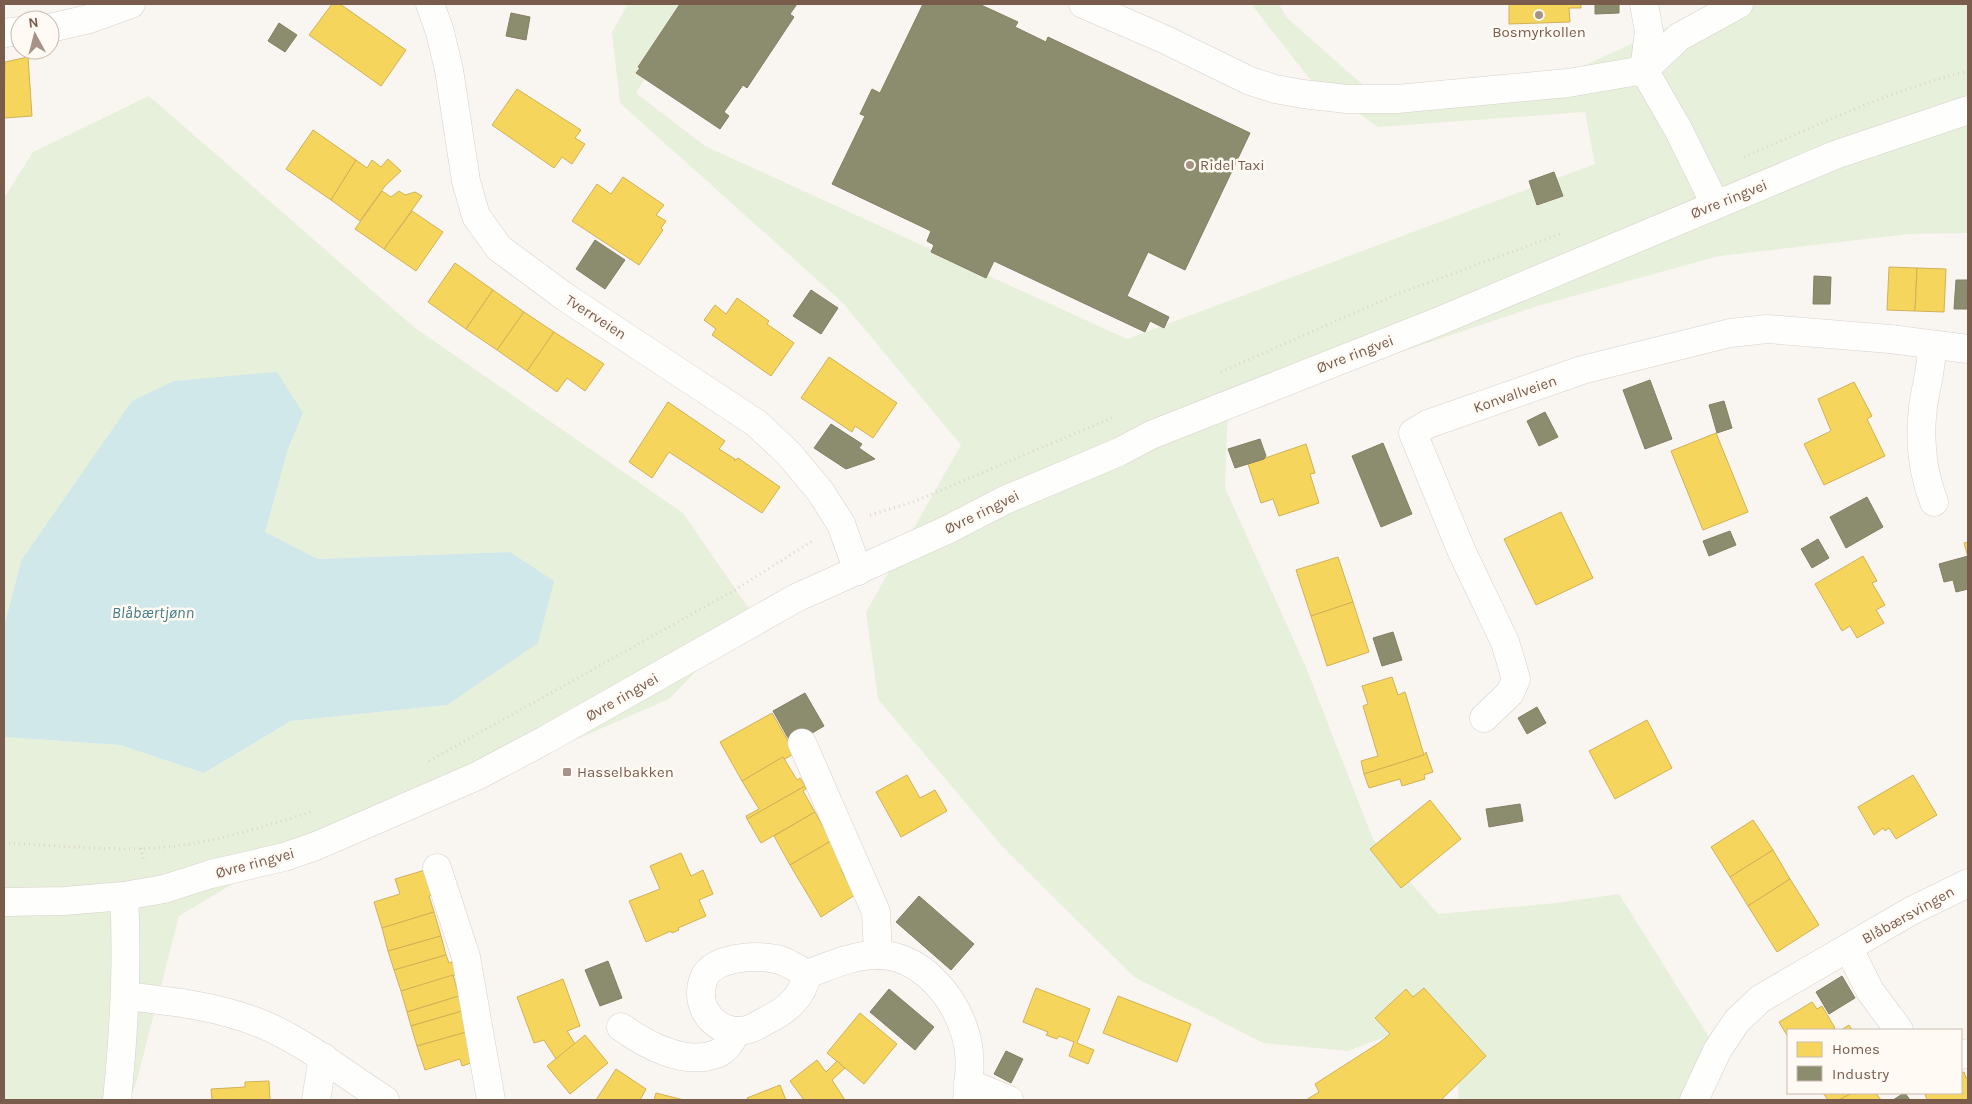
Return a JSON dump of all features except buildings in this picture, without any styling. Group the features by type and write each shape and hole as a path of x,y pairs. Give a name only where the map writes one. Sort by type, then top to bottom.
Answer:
{"street":[{"path":"60,26 89,20 131,4"},
{"name":"Tverrveien","path":"430,4 449,70 466,181 476,216 499,248 565,297 756,423 789,454 820,491 841,524 858,571"},
{"path":"1083,4 1166,40 1250,81 1275,89 1347,99 1397,99 1568,82 1644,70 1679,37 1739,4"},
{"path":"1644,4 1649,32 1644,70 1678,128 1715,204"},
{"name":"Øvre ringvei","path":"4,902 64,901 124,896 164,889 211,874 284,857 414,805 545,740 796,598 858,571 1005,500 1119,452 1151,434 1437,322 1835,155 1968,110"},
{"name":"Konvallveien","path":"1484,718 1510,693 1516,679 1505,642 1462,552 1413,433 1428,424 1582,370 1730,332 1767,329 1968,349"},
{"path":"1932,345 1932,364 1923,406 1921,432 1924,469 1934,502"},
{"path":"802,743 876,912 878,954"},
{"path":"438,868 466,957 492,1100"},
{"name":"Blåbærsvingen","path":"1694,1100 1718,1049 1737,1021 1760,999 1911,911 1968,882"},
{"path":"117,1100 127,956 124,896"},
{"name":"Blåbærsvingen","path":"1848,949 1870,991 1898,1029"},
{"path":"807,974 801,992 784,1011 752,1028 737,1031 719,1028 705,1013 700,994 704,977 718,964 736,958 779,960 807,974 856,956 878,954 911,962 934,980 955,1007 966,1036 970,1069 967,1092 1009,1100"},
{"path":"125,996 185,1002 262,1024 323,1058 385,1100"},
{"path":"621,1027 638,1039 658,1048 680,1056 699,1058 717,1054 729,1045 737,1031"},
{"path":"316,1100 323,1058"}],"green space":[{"path":"628,4 691,4 636,93 705,146 1127,339 1595,164 1585,112 1378,127 1309,78 1251,4 1279,4 1287,18 1380,100 1531,83 1583,66 1719,4 1968,4 1968,233 1909,234 1719,256 1537,306 1362,365 1228,403 1225,488 1305,665 1373,839 1438,914 1556,903 1619,894 1714,1045 1694,1100 1458,1100 1459,1065 1390,1035 1348,1051 1263,1043 1134,977 1002,846 878,699 866,612 961,445 843,303 620,103 612,32"},
{"path":"149,96 415,328 683,513 752,613 669,699 501,772 321,831 179,916 137,1080 130,1100 4,1100 4,737 120,745 204,773 291,721 447,705 510,552 318,559 264,532 288,449 303,413 21,561 4,627 4,198 33,152"}],"water":[{"name":"Blåbærtjønn","path":"277,372 303,413 288,449 265,532 318,559 510,552 554,581 538,643 447,705 291,721 204,773 120,745 4,737 4,627 21,561 132,401 174,381"}],"place":[{"name":"Bosmyrkollen","path":"1539,15"},
{"name":"Ridel Taxi","path":"1190,165"},
{"name":"Hasselbakken","path":"567,772"}]}
